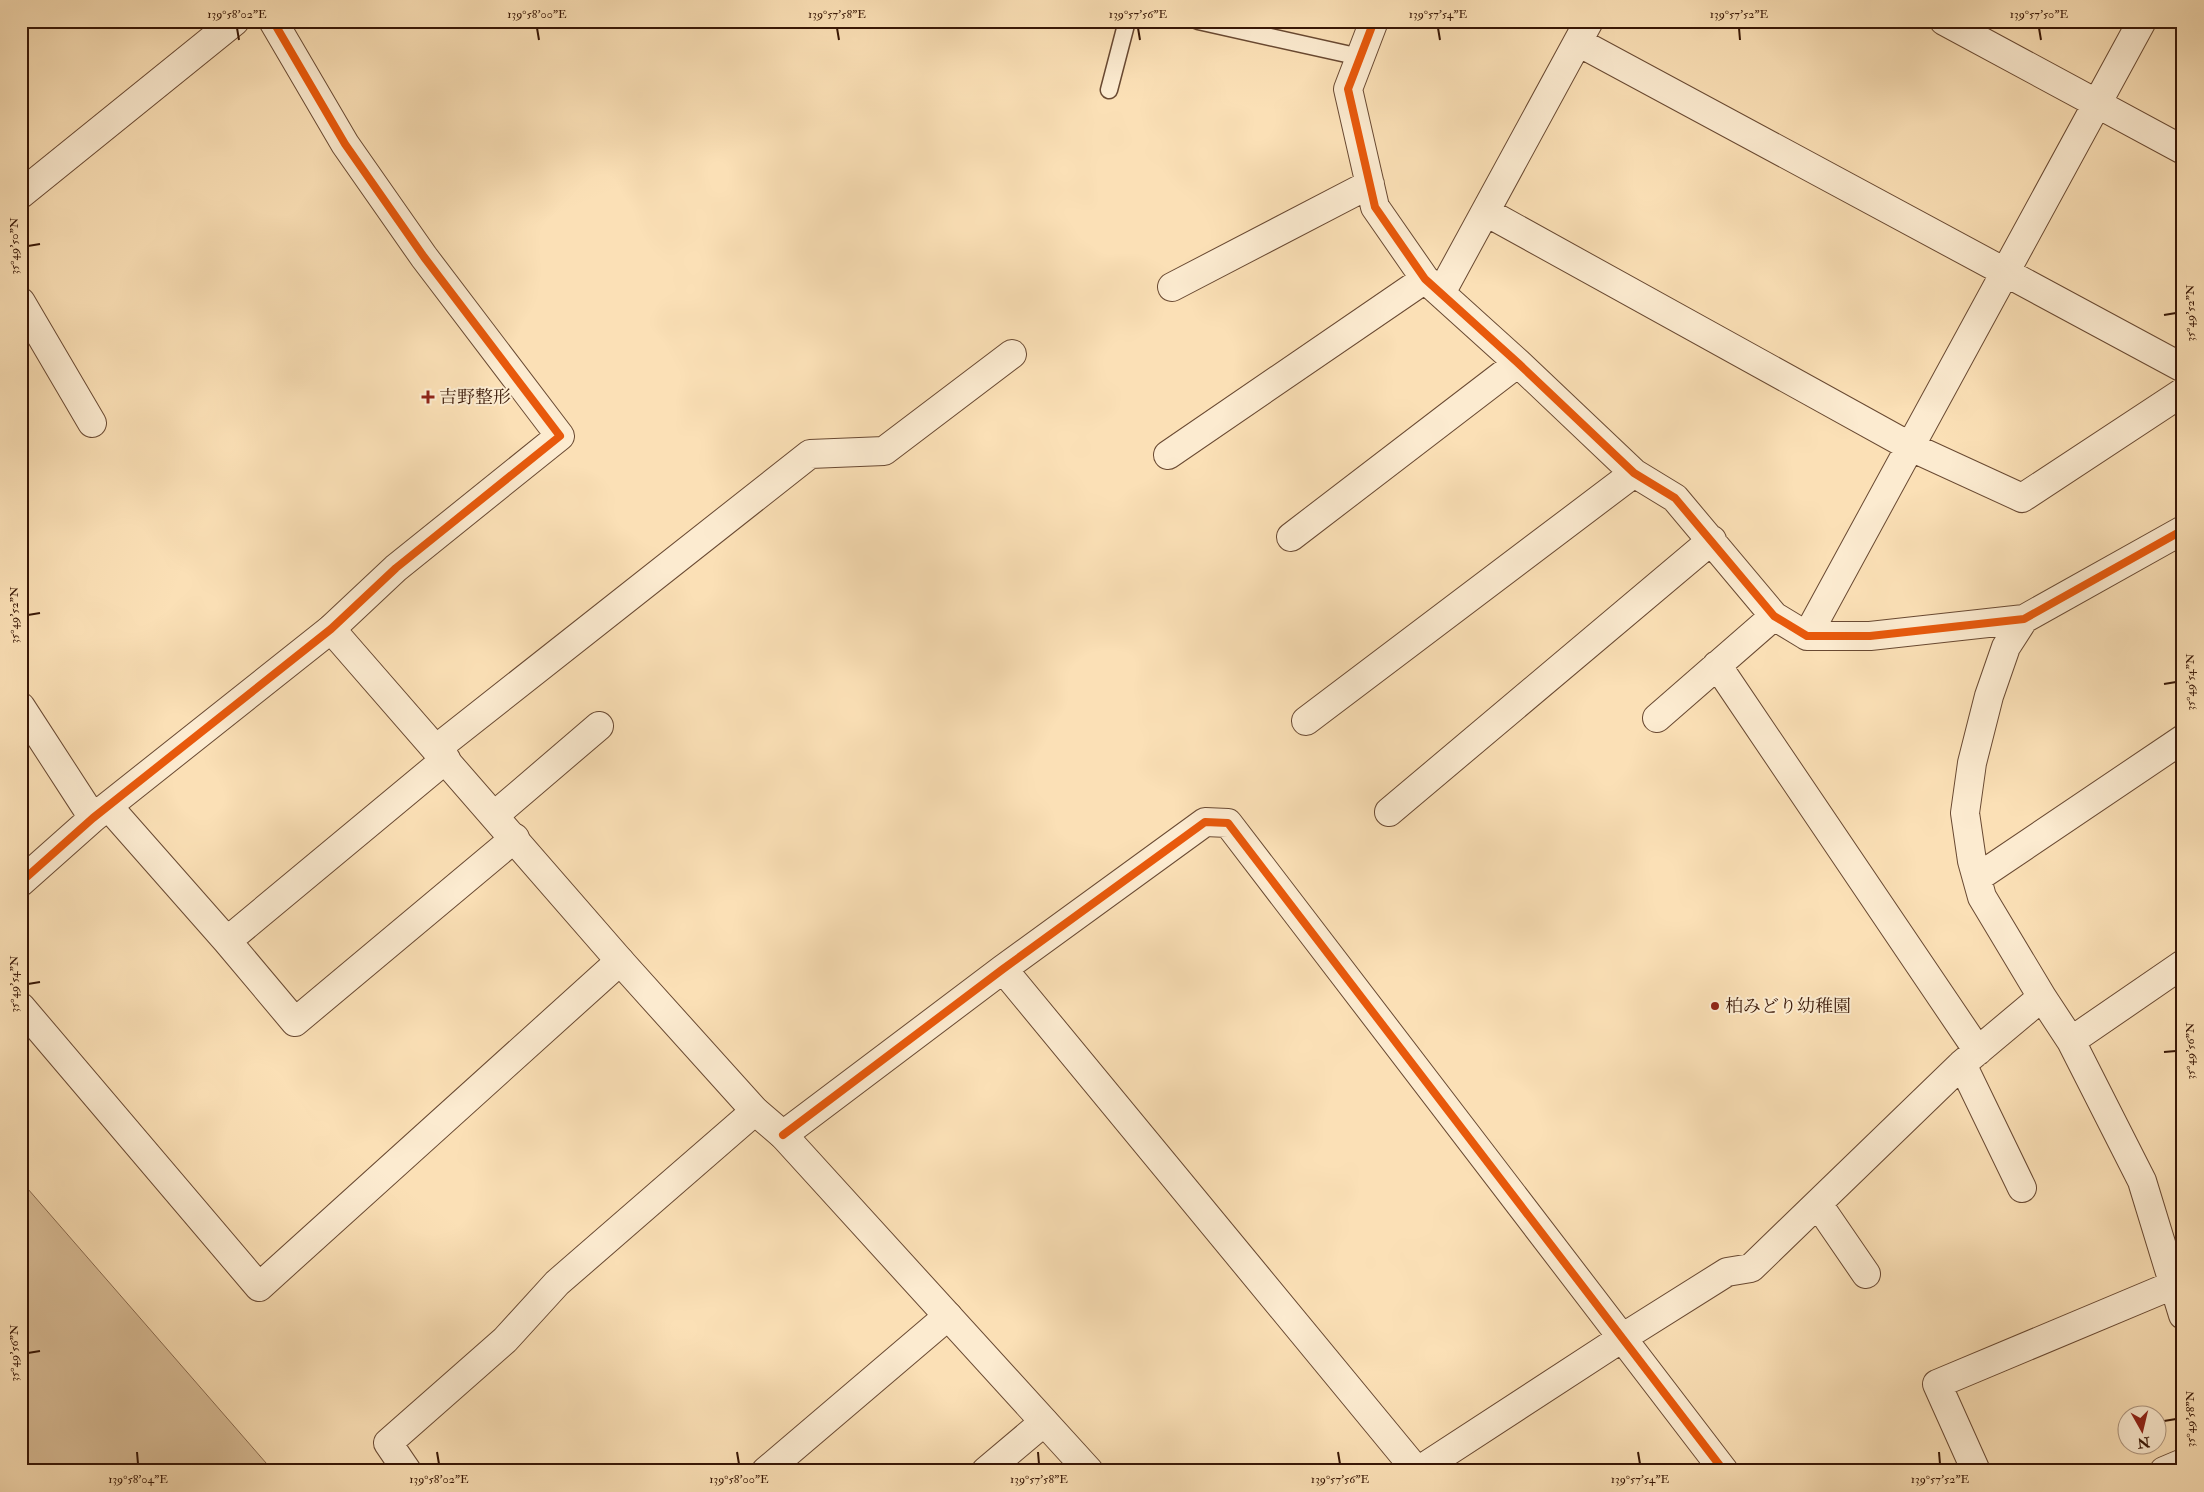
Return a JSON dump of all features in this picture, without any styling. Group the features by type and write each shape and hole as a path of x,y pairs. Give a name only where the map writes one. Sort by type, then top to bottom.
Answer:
{"street":[{"path":"21,194 235,21"},
{"path":"21,882 101,812 331,629 396,568 560,436 424,256 345,144 273,21"},
{"path":"1374,21 1348,89 1375,207 1433,286 1518,363 1634,473 1675,498 1774,616 1808,636 1870,636 2024,619 2183,530"},
{"path":"1944,21 2183,150"},
{"path":"1808,636 2142,21"},
{"path":"1168,455 1433,286 1486,212 1583,32 2006,272 2183,368"},
{"path":"1172,288 1370,184"},
{"path":"1486,212 1911,446 2022,498 2183,392"},
{"path":"21,302 92,423"},
{"path":"227,941 441,754 810,454 884,451 1012,354"},
{"path":"1291,537 1518,363"},
{"path":"1306,721 1634,473"},
{"path":"1390,812 1712,540"},
{"path":"1658,718 1774,616"},
{"path":"2024,619 2006,647 1989,696 1972,763 1965,813 1977,878 1982,897 2042,997 2071,1041 2142,1181 2183,1315"},
{"path":"331,629 620,960 755,1111 784,1135 1089,1471"},
{"path":"1718,665 1970,1057 2022,1188"},
{"path":"21,707 101,812 227,941 294,1022 515,838"},
{"path":"495,815 600,726"},
{"path":"1977,878 2183,739"},
{"path":"784,1135 1003,969 1205,822 1228,823 1724,1471"},
{"path":"21,1007 259,1287 620,960"},
{"path":"2071,1041 2183,964"},
{"path":"1003,969 1418,1471 1727,1272 1751,1268 1970,1057 2042,997"},
{"path":"407,1471 388,1443 505,1340 557,1283 755,1111"},
{"path":"1818,1204 1866,1274"},
{"path":"1976,1471 1937,1384 2173,1285"},
{"path":"766,1471 948,1316"},
{"path":"986,1471 1044,1422"},
{"path":"2164,1471 2183,1463"}],"lane":[{"path":"1109,90 1127,21"},
{"path":"1198,21 1360,57"}],"shaded area":[{"path":"21,1181 273,1471 21,1471"}],"cycle path":[{"path":"21,882 93,818 331,629 396,568 560,436 424,257 345,144 273,21"},
{"path":"1374,21 1348,89 1375,207 1425,279 1518,363 1634,473 1675,498 1774,616 1807,636 1870,636 2024,619 2183,530"},
{"path":"783,1135 1003,969 1205,822 1228,823 1724,1471"}],"place":[{"name":"吉野整形","path":"428,397"},
{"name":"柏みどり幼稚園","path":"1715,1006"}]}
